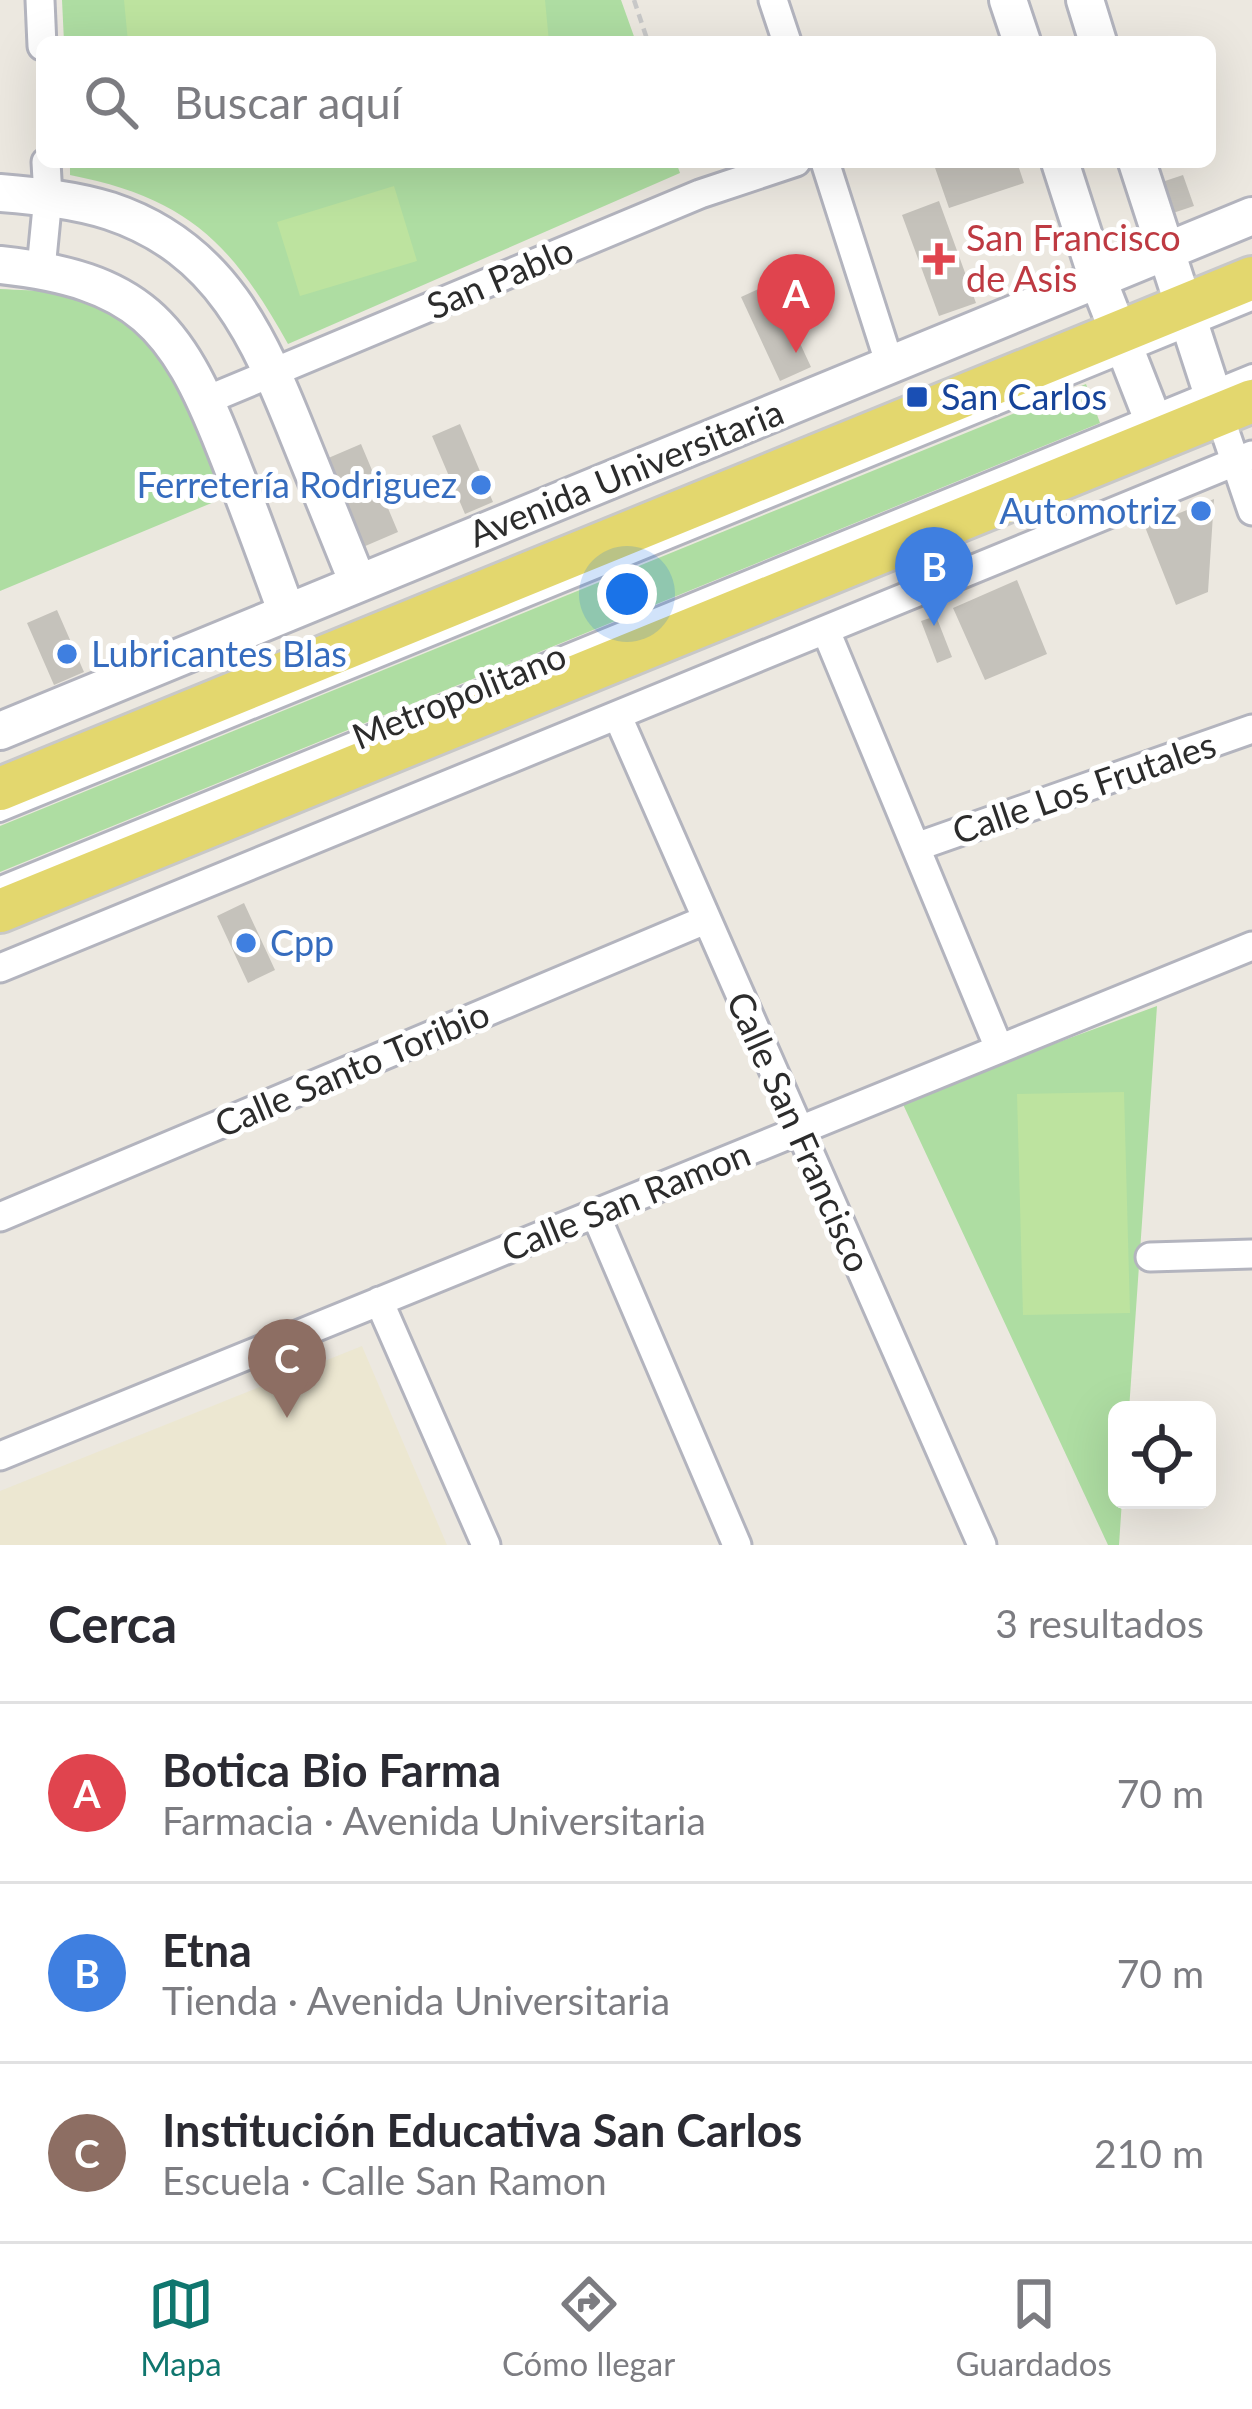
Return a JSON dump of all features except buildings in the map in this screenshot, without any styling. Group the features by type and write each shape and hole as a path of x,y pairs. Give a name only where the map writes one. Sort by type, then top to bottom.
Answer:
{"main road":[{"name":"Avenida Universitaria","path":"0,789 1187,317 1252,278"},
{"path":"0,911 1155,426 1227,401"}],"street":[{"path":"40,0 42,36"},
{"path":"773,0 785,36"},
{"path":"1008,0 1020,36"},
{"path":"1085,0 1097,36"},
{"name":"San Pablo","path":"206,400 700,194 778,168"},
{"path":"827,168 890,365"},
{"path":"1062,168 1098,280 1178,484"},
{"path":"1139,168 1187,317 1227,401 1244,459 1252,512"},
{"path":"41,269 47,180"},
{"path":"0,193 47,180 148,228 185,252 219,283 254,331 274,373 358,584"},
{"name":"Avenida Universitaria","path":"0,730 1252,216"},
{"path":"0,265 41,269 93,283 138,308 162,329 188,362 206,400 287,613"},
{"path":"0,968 1244,459"},
{"path":"826,631 999,1048"},
{"name":"Calle San Francisco","path":"618,717 982,1545"},
{"name":"Calle Los Frutales","path":"916,847 1252,729"},
{"name":"Calle Santo Toribio","path":"0,1217 705,920"},
{"name":"Calle San Ramon","path":"0,1456 1252,946"},
{"path":"596,1214 737,1545"},
{"path":"1150,1257 1252,1254"},
{"path":"379,1301 486,1545"}],"lane":[{"path":"1187,317 1252,303"},
{"name":"Metropolitano","path":"0,814 1123,343"},
{"path":"1227,401 1252,372"},
{"name":"Metropolitano","path":"0,884 1155,426"}],"path":[{"path":"634,0 646,36"}],"shaded area":[{"path":"362,1346 447,1545 0,1545 0,1491"}],"green space":[{"path":"62,0 621,0 634,36 64,36"},
{"path":"124,0 545,0 548,36 127,36"},
{"path":"70,168 678,168 680,173 288,344 246,278 202,230 145,197 70,175"},
{"path":"394,186 417,261 300,296 277,222"},
{"path":"0,289 56,293 92,304 147,343 185,399 226,497 0,591"},
{"path":"1086,384 1100,423 0,872 0,826"},
{"path":"1157,1006 1130,1401 1108,1401 1108,1509 1121,1509 1119,1545 1108,1545 901,1100"},
{"path":"1124,1092 1130,1313 1023,1315 1017,1094"}],"place":[{"name":"San Francisco de Asis","path":"939,259"},
{"name":"Botica Bio Farma","path":"796,353"},
{"name":"San Carlos","path":"917,397"},
{"name":"Ferretería Rodriguez","path":"481,485"},
{"name":"Automotriz","path":"1201,511"},
{"name":"Etna","path":"934,626"},
{"name":"Lubricantes Blas","path":"67,654"},
{"name":"Cpp","path":"246,943"},
{"name":"Institución Educativa San Carlos","path":"287,1418"}]}
